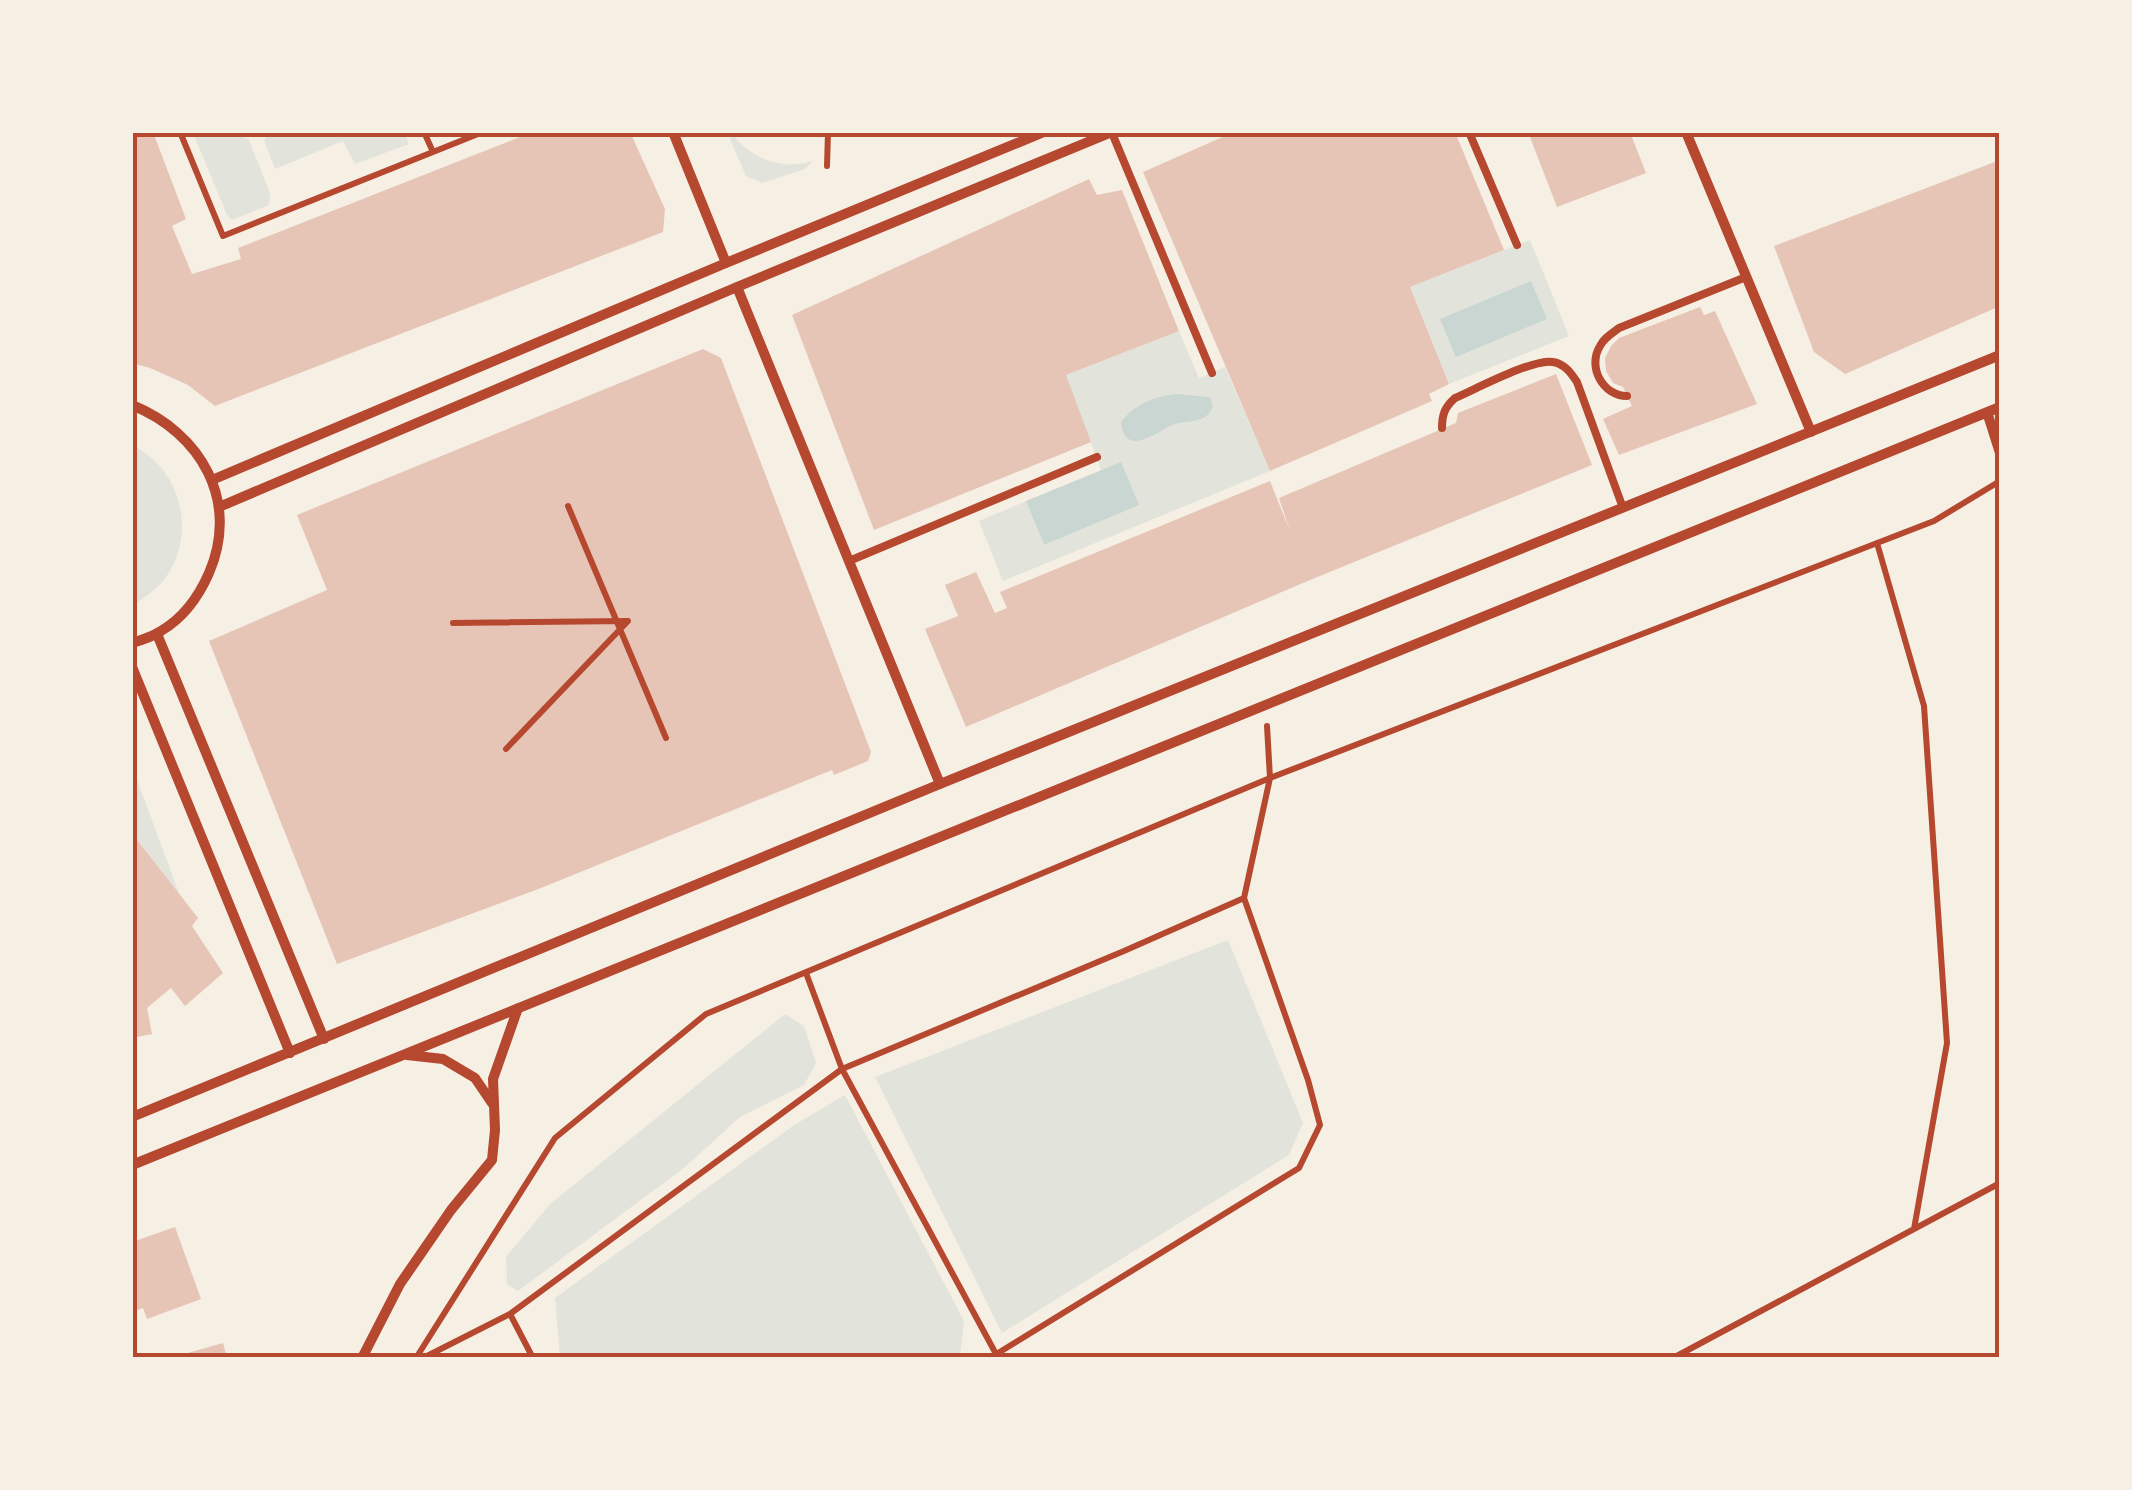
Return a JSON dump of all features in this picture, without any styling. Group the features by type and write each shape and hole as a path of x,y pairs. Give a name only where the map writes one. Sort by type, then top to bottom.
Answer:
{"street":[{"path":"673,132 726,263"},
{"path":"212,480 1044,132"},
{"path":"1686,132 1810,432"},
{"path":"219,507 1112,133"},
{"path":"737,287 940,784"},
{"path":"132,1117 940,784 2000,355"},
{"path":"132,405 166,422 194,448 212,480 220,530 216,558 185,612 158,634 132,643"},
{"path":"132,1165 2000,407"},
{"path":"1987,412 2000,453"},
{"path":"158,634 324,1040"},
{"path":"132,667 290,1053"},
{"path":"362,1358 400,1284 451,1210 492,1160 492,1079 518,1008"},
{"path":"405,1054 443,1058 475,1078 492,1104"}],"lane":[{"path":"1469,132 1517,245"},
{"path":"1112,133 1212,373"},
{"path":"1627,396 1604,388 1596,368 1596,351 1604,339 1619,328 1746,277"},
{"path":"1442,428 1446,406 1455,398 1535,363 1551,361 1566,366 1577,382 1624,508"},
{"path":"849,561 1097,457"}],"path":[{"path":"180,132 223,236 483,132"},
{"path":"424,132 433,152"},
{"path":"827,166 828,132"},
{"path":"420,1358 555,1138 706,1014 1270,778 1934,521 2000,480"},
{"path":"568,506 666,738"},
{"path":"1877,543 1924,706 1947,1043 1914,1229"},
{"path":"454,623 618,625"},
{"path":"506,749 618,625"},
{"path":"806,972 842,1069 993,1356 1299,1168 1320,1125 1244,898 1270,778 1265,705"},
{"path":"420,1358 510,1314 842,1069 1244,898"},
{"path":"1673,1358 2000,1183"},
{"path":"510,1314 533,1358"}],"shaded area":[{"path":"404,132 409,144 355,164 343,141 275,169 264,140 274,133"},
{"path":"193,133 234,133 249,140 270,193 269,205 232,220"},
{"path":"732,133 748,150 768,160 790,165 813,161 805,169 762,183 746,176 730,139"},
{"path":"1530,240 1569,336 1449,384 1410,287"},
{"path":"1531,281 1547,319 1456,357 1440,319"},
{"path":"1179,331 1199,378 1225,367 1270,471 1003,581 979,521 1026,501 1044,545 1101,470 1066,375"},
{"path":"1177,394 1210,397 1211,410 1207,416 1172,425 1142,440 1128,439 1121,422 1133,410 1146,402"},
{"path":"132,445 162,468 172,484 182,520 177,557 168,574 133,605"},
{"path":"1121,462 1139,505 1044,545 1026,501"},
{"path":"133,769 180,896 133,833"},
{"path":"1228,940 1303,1123 1289,1155 1002,1333 875,1077"},
{"path":"785,1014 804,1026 816,1063 804,1085 740,1117 684,1168 518,1291 507,1284 506,1257 550,1204"},
{"path":"845,1095 964,1321 960,1357 560,1357 555,1298 794,1125"}],"building":[{"path":"132,132 153,132 186,219 172,226 192,274 241,259 238,248 533,132 630,132 665,209 663,232 215,406 188,385 132,363"},
{"path":"1234,132 1455,132 1504,250 1410,287 1449,384 1429,394 1432,401 1270,471 1143,172"},
{"path":"1528,132 1630,132 1646,173 1557,207"},
{"path":"2000,160 2000,306 1845,374 1814,352 1774,246"},
{"path":"1089,179 1097,195 1122,190 1179,331 1066,375 1091,442 874,530 792,315"},
{"path":"1700,307 1704,315 1715,311 1757,404 1619,455 1603,419 1632,406 1623,387 1613,383 1606,371 1605,358 1611,346 1619,338"},
{"path":"703,349 721,358 871,752 868,761 834,775 832,770 541,888 337,964 209,641 327,590 297,515"},
{"path":"1556,374 1592,465 966,727 925,629 958,616 945,585 976,572 995,613 1007,608 1000,592 1270,481 1290,531 1279,498 1456,423 1458,413"},
{"path":"132,833 198,918 192,926 223,973 185,1006 171,988 147,1008 152,1034 132,1038"},
{"path":"175,1227 201,1299 147,1319 143,1308 132,1312 132,1242"},
{"path":"223,1343 227,1358 177,1358 177,1356"}]}
